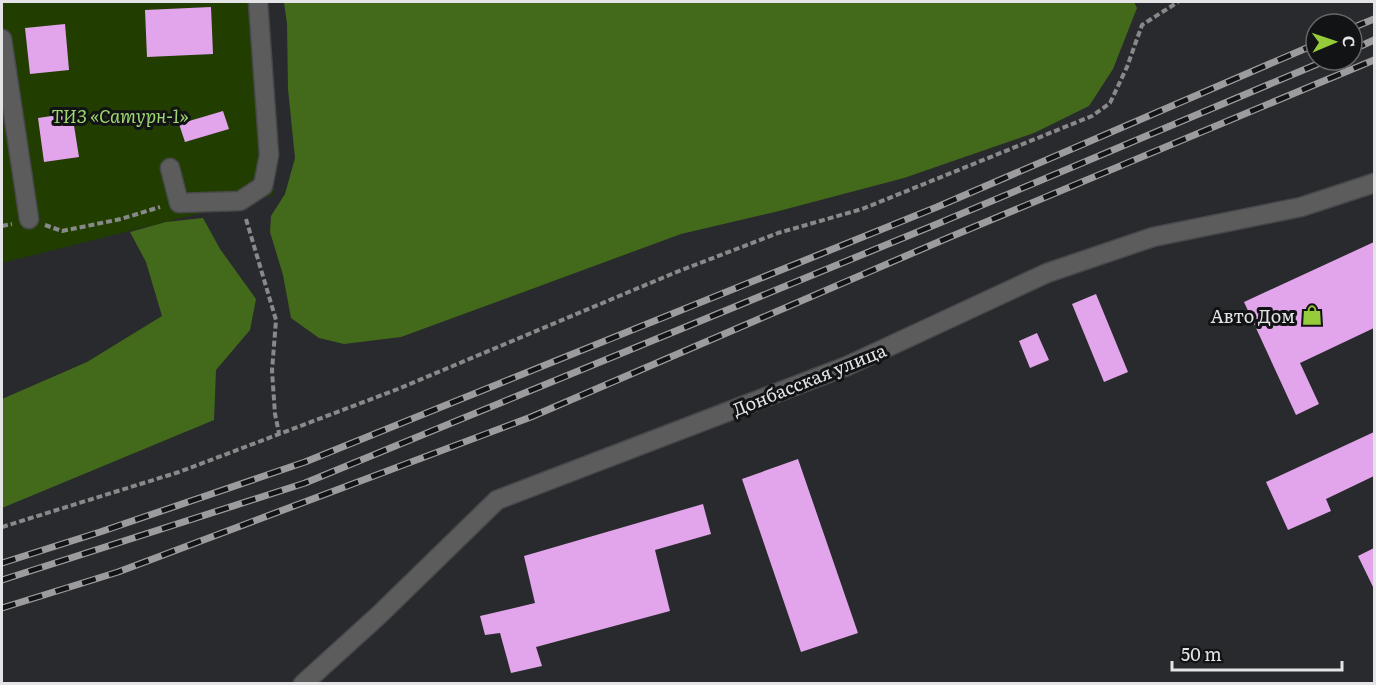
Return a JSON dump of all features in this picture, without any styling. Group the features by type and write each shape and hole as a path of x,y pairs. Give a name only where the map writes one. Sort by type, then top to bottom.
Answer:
{"street":[{"path":"171,168 179,203 240,201 263,186 269,155 258,2"},
{"path":"2,39 29,219"},
{"name":"Донбасская улица","path":"303,684 379,615 497,501 847,366 1047,273 1154,237 1301,207 1374,183"}],"path":[{"path":"2,527 179,472 398,388 674,273 778,233 862,208 1092,116 1110,103 1127,67 1142,25 1178,2"},
{"path":"240,201 276,320 272,371 275,414 279,433"},
{"path":"29,219 62,231 121,219 153,208 179,203"}],"green space":[{"name":"ТИЗ «Сатурн-1»","path":"2,2 268,2 273,195 2,263"},
{"path":"284,2 1134,2 1137,8 1113,69 1089,106 1034,133 904,178 681,234 401,337 344,344 319,338 291,318 283,275 270,232 271,216 285,194 295,158 288,89 287,24"},
{"path":"203,218 220,249 256,299 250,330 216,370 214,420 2,508 2,399 87,362 162,316 146,262 130,232 166,222"}],"building":[{"path":"211,7 213,54 147,57 145,10"},
{"path":"65,24 69,70 30,74 25,28"},
{"path":"223,111 229,129 185,142 179,124"},
{"path":"72,113 79,157 44,162 38,118"},
{"name":"Авто Дом","path":"1374,242 1374,328 1300,363 1319,404 1296,415 1244,302"},
{"path":"1096,294 1128,372 1104,382 1072,304"},
{"path":"1037,333 1049,360 1030,368 1019,341"},
{"path":"1374,432 1374,476 1326,499 1331,511 1288,530 1266,482"},
{"path":"798,459 858,633 801,652 742,479"},
{"path":"703,504 711,534 655,550 670,611 536,647 542,666 511,673 500,633 485,635 480,616 535,603 524,556"},
{"path":"1374,548 1374,589 1358,556"}],"railway":[{"path":"1364,23 1374,19"},
{"path":"1364,45 1374,40"},
{"path":"2,563 305,462 937,207 1304,49"},
{"path":"2,608 118,572 531,417 950,237 1374,60"},
{"path":"2,580 305,483 937,224 1304,70"}],"place":[{"name":"Авто Дом","path":"1312,315"}]}
